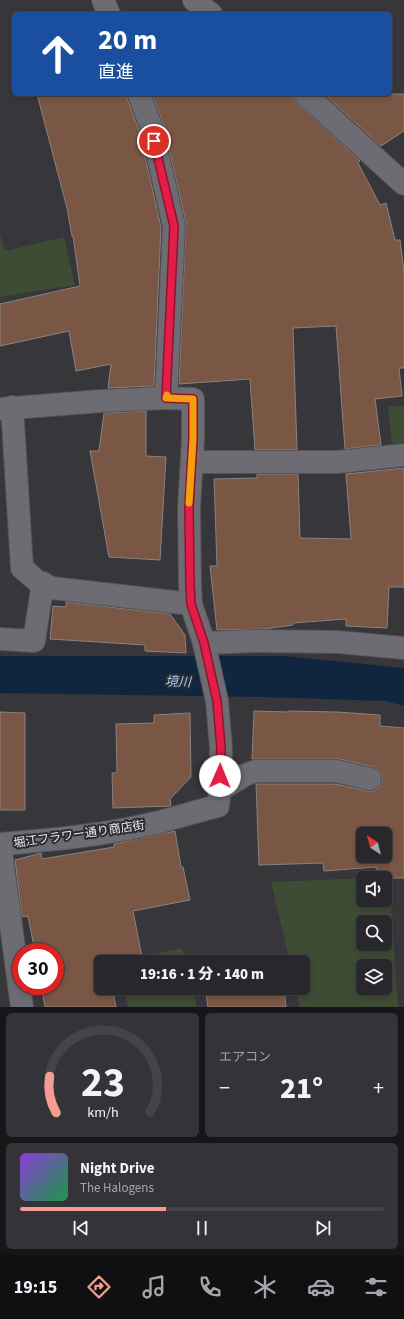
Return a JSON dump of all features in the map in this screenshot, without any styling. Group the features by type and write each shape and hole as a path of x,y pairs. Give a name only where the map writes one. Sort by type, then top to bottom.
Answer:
{"street":[{"path":"103,0 108,12"},
{"path":"194,0 209,12"},
{"path":"140,96 151,126 174,226 166,398 6,408 22,568 37,581 52,588 191,604"},
{"path":"307,96 404,184"},
{"name":"堀江フラワー通り商店街","path":"0,844 51,840 104,833 154,823 218,806 221,748 217,701 206,651 191,604 189,508 192,462 193,399 166,398"},
{"path":"192,462 338,462 404,455"},
{"path":"0,638 34,641 43,583"},
{"path":"206,651 257,641 338,642 404,648"},
{"path":"220,790 245,775 256,771 336,771 370,779"},
{"path":"0,844 22,1007"}],"green space":[{"path":"0,235 5,251 64,237 75,285 0,297"},
{"path":"404,405 404,442 392,444 388,407"},
{"path":"356,878 356,907 391,907 392,915 356,915 356,951 392,951 392,918 398,1007 300,1007 297,995 310,995 310,955 288,955 271,882"},
{"path":"182,948 184,955 147,955"},
{"path":"125,995 194,995 197,1007 128,1007"}],"water":[{"name":"境川","path":"0,656 284,656 404,668 404,706 386,701 263,697 0,693"}],"building":[{"path":"392,94 404,94 404,131 381,146 326,96 392,96"},
{"path":"38,96 127,96 139,130 161,227 154,386 108,388 111,364 76,371 69,331 0,346 0,304 80,286 73,236"},
{"path":"153,96 293,96 297,103 360,161 358,163 380,205 386,203 395,240 400,240 404,271 404,368 399,368 402,396 375,399 381,445 345,449 336,326 293,328 297,450 255,450 250,379 179,384 186,223 163,123"},
{"path":"146,411 146,456 166,457 160,560 109,557 90,451 99,451 104,413"},
{"path":"404,468 404,587 389,587 387,628 346,626 346,619 293,623 293,625 264,629 217,630 210,566 217,566 214,479 257,478 257,474 298,474 300,538 351,539 346,474"},
{"path":"66,602 170,614 185,635 186,653 145,651 145,645 50,639 53,606 66,607"},
{"path":"254,711 337,712 380,715 380,726 404,728 404,878 392,878 392,871 376,871 376,867 324,871 323,863 259,865 256,784 335,784 368,791 374,791 379,788 382,781 382,775 378,770 373,767 339,759 252,759"},
{"path":"0,712 25,713 25,810 0,810"},
{"path":"190,713 191,777 170,799 171,806 113,808 112,773 117,773 116,724 154,723 154,715"},
{"path":"175,831 181,867 183,867 190,900 133,911 142,955 94,955 94,995 113,995 116,1007 45,1007 43,995 64,995 64,943 33,943 28,916 22,917 15,860 41,853 42,859 114,847 114,844"},
{"path":"206,995 285,995 286,1007 208,1007"}],"slow traffic":[{"path":"167,395 166,398 193,399 193,439 189,503"}],"route":[{"path":"154,141 174,226 166,398 193,399 193,439 189,508 191,604 204,643 217,701 221,748 220,776"}]}
